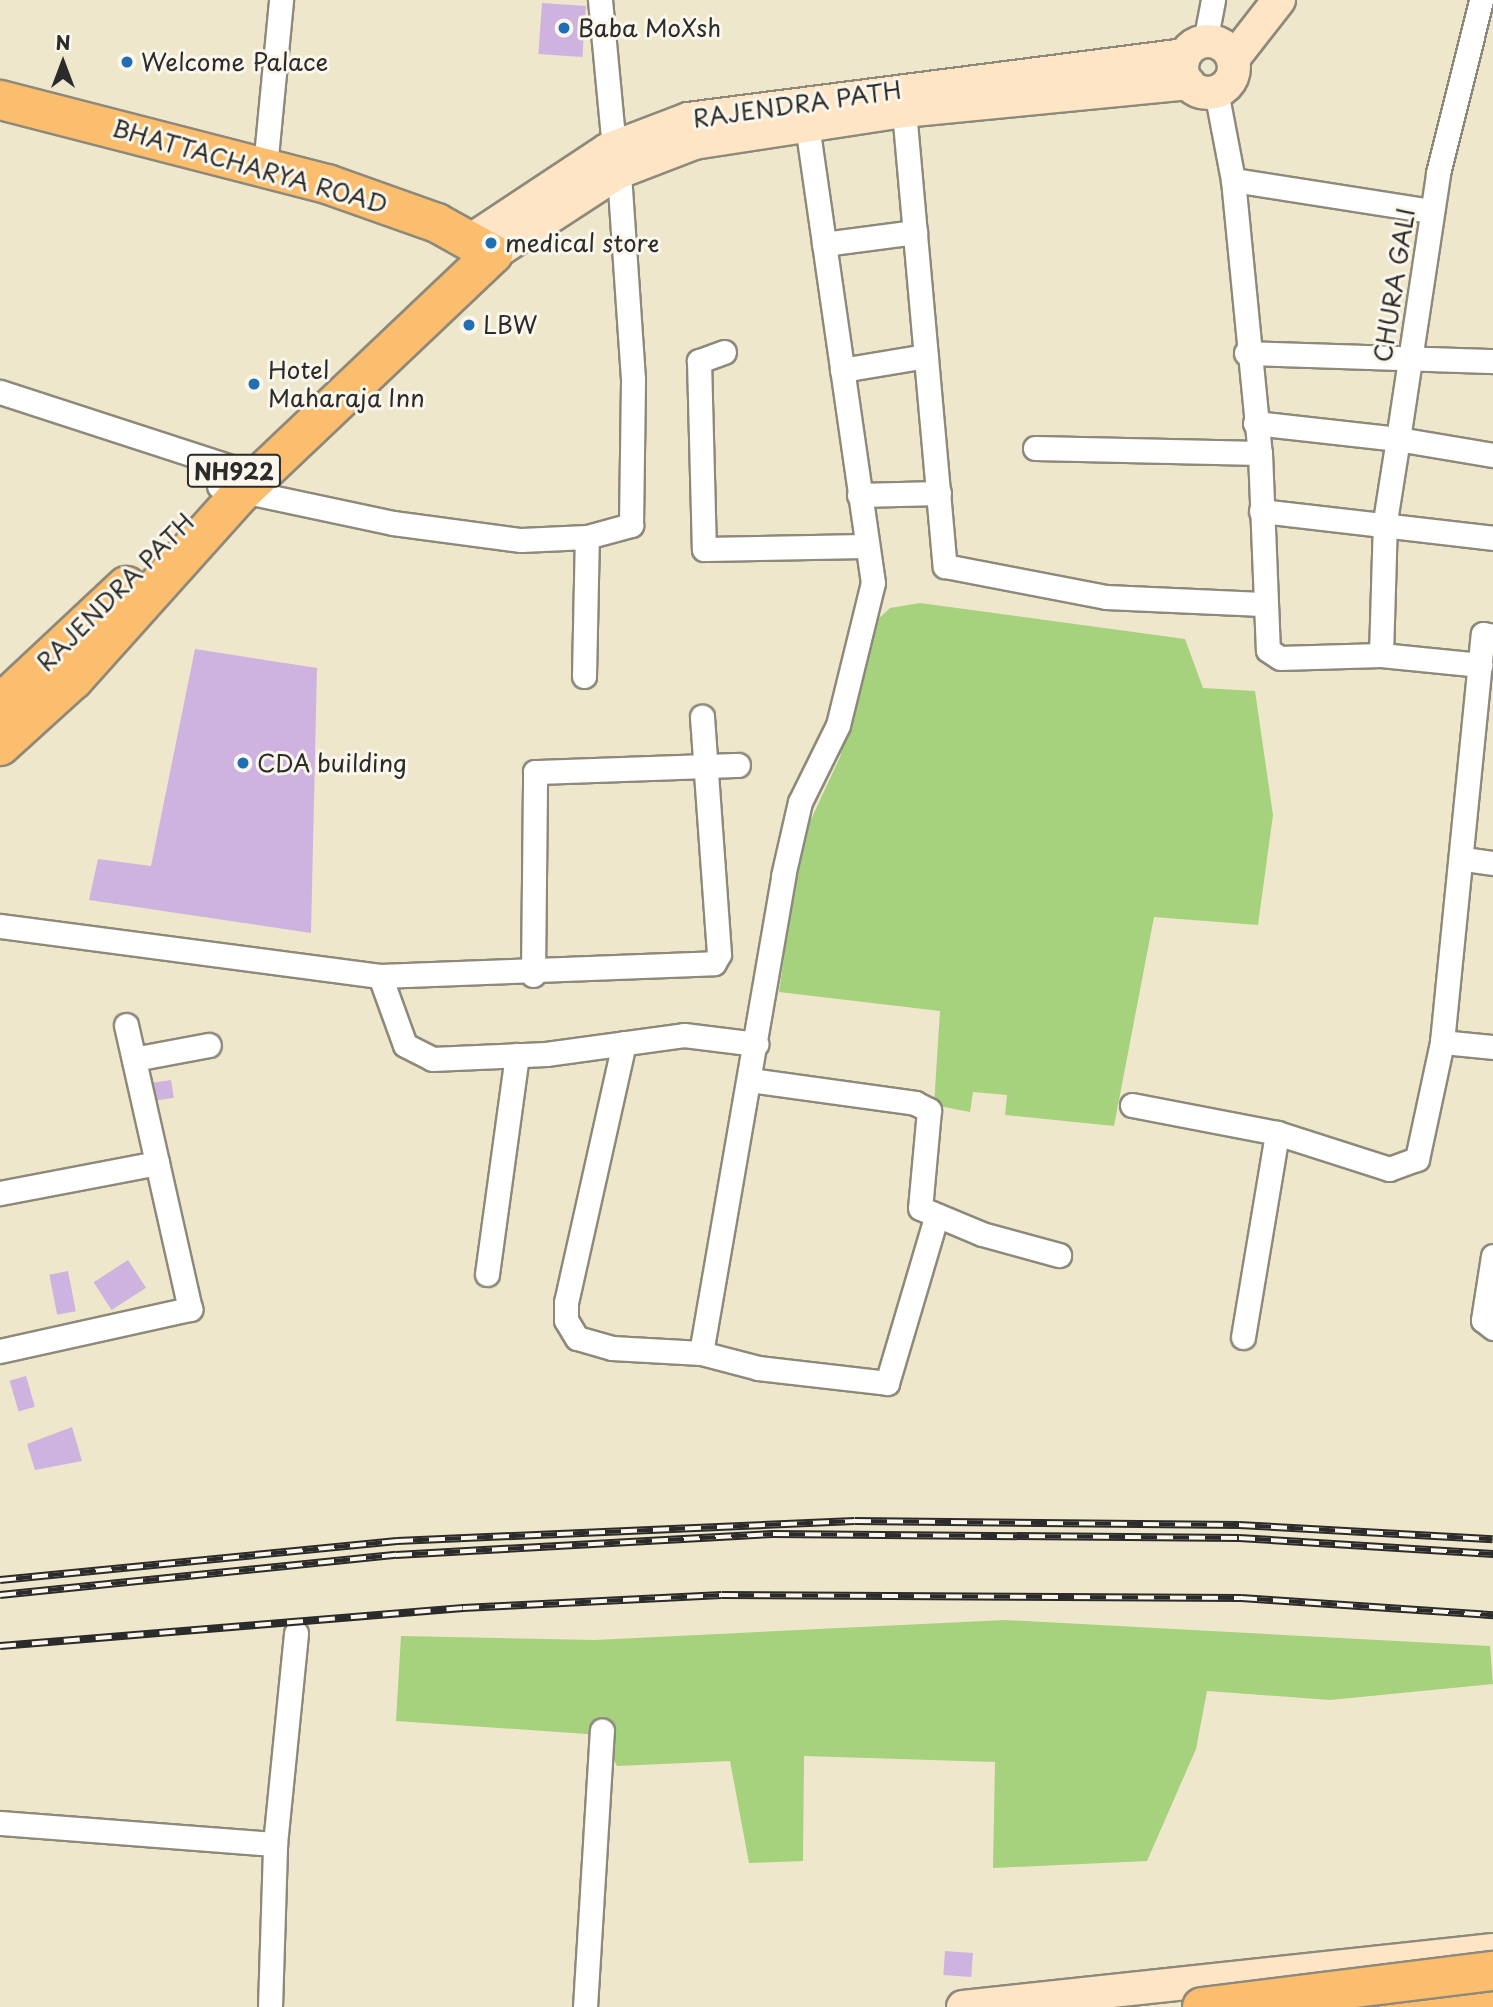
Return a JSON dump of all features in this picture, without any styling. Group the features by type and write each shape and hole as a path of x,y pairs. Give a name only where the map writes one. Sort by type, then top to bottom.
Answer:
{"highway":[{"name":"BHATTACHARYA ROAD","path":"0,100 265,167 382,202 474,253"},
{"name":"BHATTACHARYA ROAD","path":"0,118 322,201 474,253"},
{"name":"RAJENDRA PATH","path":"23,698 232,483 474,253"},
{"name":"RAJENDRA PATH","path":"23,698 74,679 232,483"},
{"name":"NH922","path":"0,746 23,698"},
{"path":"1202,2007 1493,1971"},
{"path":"1398,2007 1493,1995"}],"main road":[{"path":"1208,62 1255,0"},
{"path":"1208,62 1279,0"},
{"name":"RAJENDRA PATH","path":"806,113 904,111 1208,62"},
{"name":"RAJENDRA PATH","path":"474,253 616,159 694,143 806,113 1208,62"},
{"path":"963,2007 1493,1950"},
{"path":"1269,1973 1271,2007"}],"street":[{"path":"265,167 281,0"},
{"path":"0,392 232,483 521,540 587,537 631,525 633,379 616,159 600,0"},
{"path":"1213,0 1208,62 1233,180 1246,353 1260,453 1262,604 1272,655 1381,655 1481,665"},
{"name":"CHURA GALI","path":"1381,655 1385,521 1408,358 1432,211 1481,0"},
{"path":"904,111 939,493 942,557 952,571 1106,597 1262,604"},
{"path":"701,1353 800,802 838,724 873,583 806,113"},
{"path":"1233,180 1432,211"},
{"path":"824,244 915,232"},
{"path":"724,352 699,361 704,549 866,546"},
{"path":"1246,353 1493,361"},
{"path":"842,370 926,356"},
{"path":"1255,423 1398,439 1493,455"},
{"path":"1035,448 1260,453"},
{"path":"859,495 939,493"},
{"path":"1261,511 1385,521 1493,538"},
{"path":"584,676 587,537"},
{"path":"1132,1105 1277,1133 1389,1169 1417,1159 1442,1042 1464,859 1483,634 1493,636"},
{"path":"0,926 380,976 533,975 714,963 719,954 702,717"},
{"path":"533,975 535,772 738,765"},
{"path":"1464,859 1493,863"},
{"path":"380,976 413,1053 432,1059 517,1055 684,1035 756,1044"},
{"path":"0,1351 190,1309 126,1025"},
{"path":"1442,1042 1493,1047"},
{"path":"624,1043 566,1320 577,1338 612,1348 701,1353 758,1368 887,1383 936,1218"},
{"path":"134,1059 209,1045"},
{"path":"487,1274 517,1055"},
{"path":"750,1080 915,1102 929,1110 918,1203 936,1218 1059,1255"},
{"path":"1243,1337 1277,1133"},
{"path":"0,1193 157,1163"},
{"path":"1493,1256 1483,1320 1493,1328"},
{"path":"270,2007 275,1844 296,1633"},
{"path":"585,2007 602,1731"},
{"path":"0,1823 275,1844"}],"green space":[{"path":"920,603 1185,639 1203,688 1255,691 1273,815 1258,925 1154,917 1114,1126 1005,1115 1007,1095 973,1092 970,1112 934,1105 940,1011 779,992 800,843 840,757 873,624 890,608"},
{"path":"1005,1620 1490,1646 1493,1684 1330,1700 1207,1691 1196,1749 1147,1861 993,1868 995,1762 804,1756 803,1861 749,1863 730,1761 617,1766 602,1735 396,1721 401,1636 595,1640"}],"building":[{"name":"Baba MoXsh","path":"542,3 586,6 582,57 538,54"},
{"name":"CDA building","path":"195,649 317,668 311,933 89,900 98,859 151,866"},
{"path":"171,1080 174,1098 156,1101 153,1083"},
{"path":"128,1260 146,1288 112,1310 94,1282"},
{"path":"68,1271 76,1311 57,1315 49,1275"},
{"path":"26,1376 35,1407 18,1411 10,1381"},
{"path":"72,1427 82,1461 35,1470 27,1444"},
{"path":"945,1951 973,1953 971,1977 943,1975"}],"railway":[{"path":"0,1580 397,1541 855,1521 1239,1525 1493,1539"},
{"path":"0,1595 396,1555 773,1534 1239,1538 1493,1554"},
{"path":"0,1646 463,1608 722,1595 1241,1598 1493,1615"}],"place":[{"name":"Baba MoXsh","path":"564,28"},
{"name":"Welcome Palace","path":"127,62"},
{"name":"medical store","path":"491,243"},
{"name":"LBW","path":"469,325"},
{"name":"Hotel Maharaja Inn","path":"254,384"},
{"name":"CDA building","path":"243,763"}]}
